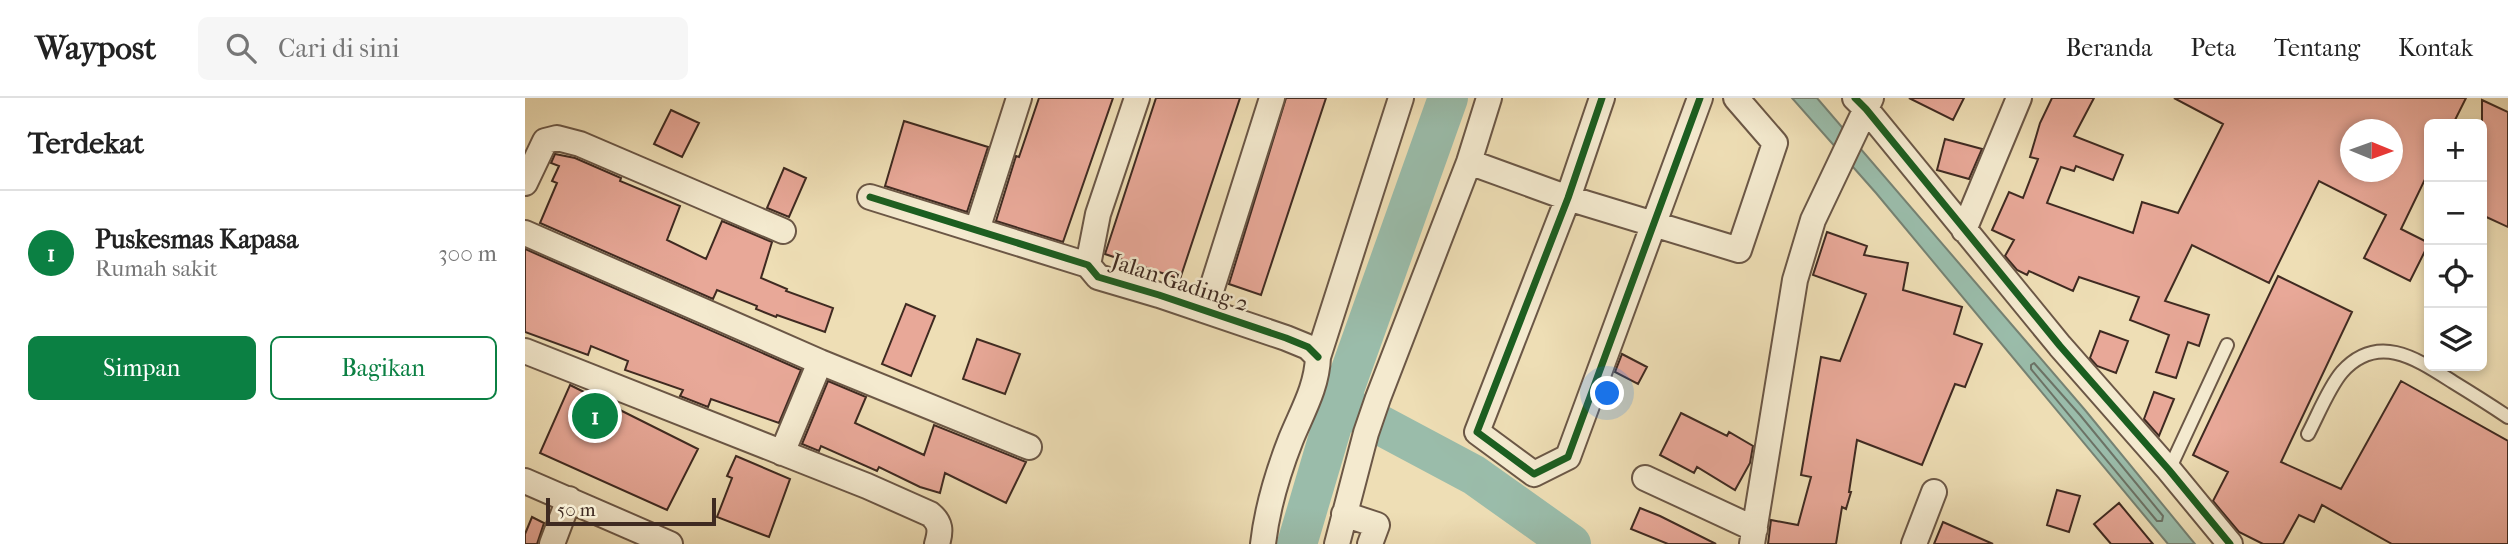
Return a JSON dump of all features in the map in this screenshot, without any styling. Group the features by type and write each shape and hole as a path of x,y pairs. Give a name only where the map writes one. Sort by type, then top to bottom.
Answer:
{"street":[{"path":"977,230 1019,98"},
{"path":"1088,265 1098,214 1137,98"},
{"path":"1205,310 1272,98"},
{"path":"1263,544 1280,474 1290,442 1313,389 1318,372 1318,357 1401,98"},
{"path":"1337,544 1366,433 1469,162 1489,98"},
{"path":"1602,98 1568,198 1476,432 1534,474 1568,457 1700,98"},
{"path":"1469,162 1568,198 1739,250 1775,143 1736,98"},
{"path":"1964,230 2019,98"},
{"path":"1645,478 1753,536 1795,280 1813,220 1862,109 2230,544"},
{"path":"525,183 545,141 557,138 580,144 783,231"},
{"name":"Jalan Gading 2","path":"870,197 1088,265 1098,277 1286,338 1308,347 1318,357"},
{"path":"525,233 820,362 1029,447"},
{"path":"525,351 930,514 938,520 940,532 937,544"},
{"path":"782,453 820,362"},
{"path":"525,481 670,544"},
{"path":"1914,544 1934,492"},
{"path":"552,544 569,499"},
{"path":"1343,514 1377,525 1370,544"}],"lane":[{"path":"2169,470 2227,345"},
{"path":"2308,434 2341,374 2360,356 2381,352 2403,353 2422,362 2508,417"}],"water":[{"path":"1792,98 1817,98 2085,410 2195,544 2168,544 1876,193"}],"building":[{"path":"1039,98 1113,98 1063,242 996,221 1016,156 1019,157"},
{"path":"1156,98 1240,98 1180,279 1105,254"},
{"path":"1286,98 1326,98 1261,295 1229,284"},
{"path":"1909,98 1964,98 1953,120"},
{"path":"2052,98 2094,98 2074,136 2123,155 2113,180 2076,166 2074,171 2061,167 2047,203 2133,233 2142,202 2178,213 2223,124 2174,98 2466,98 2456,119 2424,119 2424,181 2401,229 2424,240 2424,253 2410,281 2364,258 2386,215 2319,181 2269,283 2192,245 2165,301 2209,315 2199,346 2188,342 2176,378 2156,372 2169,335 2130,320 2139,297 2079,277 2073,291 2029,271 2027,275 2017,270 2005,256 2014,240 1992,230 2009,192 2023,198 2038,159 2030,157 2040,123"},
{"path":"2482,100 2508,112 2508,227 2487,217 2487,119 2482,119"},
{"path":"671,110 699,123 682,157 654,144"},
{"path":"904,121 988,147 967,212 885,186"},
{"path":"1945,139 1982,149 1969,179 1937,170"},
{"path":"555,154 575,158 621,178 620,181 680,206 667,240 706,259 722,221 772,242 761,278 787,289 786,291 833,308 825,332 777,315 776,317 717,290 713,299 540,223 557,183 552,181 559,166 551,163"},
{"path":"784,168 806,178 789,217 767,208"},
{"path":"1827,232 1867,246 1864,255 1908,263 1903,290 1962,307 1954,334 1982,344 1965,387 1955,384 1922,465 1857,440 1851,492 1846,509 1842,507 1836,544 1768,544 1771,520 1798,525 1811,477 1801,475 1821,357 1840,361 1866,294 1813,275"},
{"path":"525,249 801,370 779,423 711,399 708,407 680,396 683,390 625,370 628,361 591,346 588,355 525,332"},
{"path":"2278,276 2352,312 2281,462 2341,489 2401,381 2508,441 2508,544 2392,544 2322,505 2314,522 2299,515 2283,544 2263,544 2239,532 2213,501 2228,472 2193,455"},
{"path":"906,304 935,316 911,376 882,364"},
{"path":"2100,331 2128,341 2116,373 2097,366 2090,358"},
{"path":"977,339 1020,354 1005,394 963,379"},
{"path":"1622,354 1647,367 1638,384 1615,372"},
{"path":"828,381 866,397 855,423 924,455 934,425 1026,462 1006,503 945,473 940,493 920,487 879,467 877,471 821,446 819,451 802,444"},
{"path":"570,385 698,449 667,510 540,453"},
{"path":"2154,392 2174,399 2159,436 2144,419"},
{"path":"1681,413 1727,436 1729,432 1753,446 1750,463 1735,490 1697,467 1694,473 1660,455"},
{"path":"736,456 790,479 769,537 717,517 732,478 727,476"},
{"path":"2057,490 2080,496 2069,532 2047,525"},
{"path":"2119,503 2153,544 2111,544 2094,524"},
{"path":"1640,508 1716,544 1668,544 1631,529"},
{"path":"532,517 544,523 537,544 525,544 525,534"},
{"path":"1943,522 1993,544 1934,544"}],"waterway":[{"path":"1297,544 1336,412 1448,98"},
{"path":"1339,403 1474,475 1571,544"}],"cycle path":[{"path":"1602,98 1568,198 1477,432 1534,474 1568,457 1700,98"},
{"path":"1855,98 2060,346 2230,544"},
{"path":"870,197 1088,265 1098,277 1286,338 1308,347 1318,357"}],"place":[{"name":"Puskesmas Kapasa","path":"595,416"}]}
